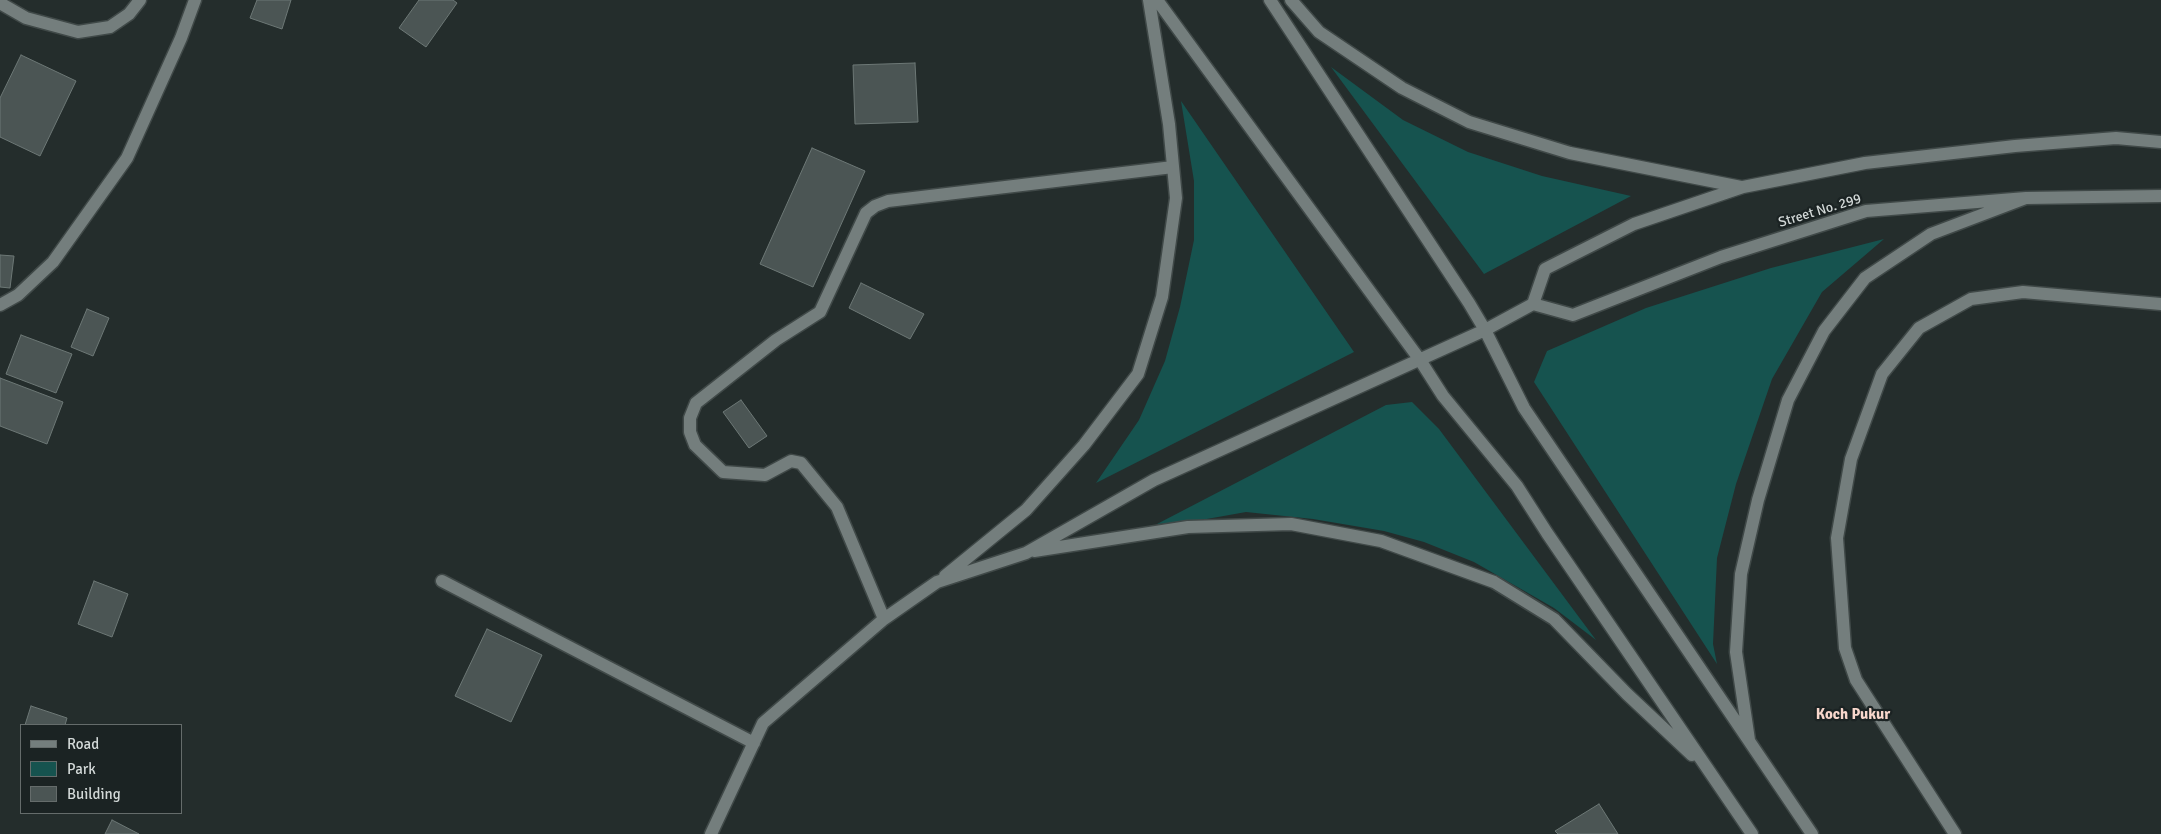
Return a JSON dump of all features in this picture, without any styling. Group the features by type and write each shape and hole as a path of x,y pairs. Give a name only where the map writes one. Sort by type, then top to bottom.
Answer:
{"street":[{"path":"0,3 26,18 78,32 110,27 129,14 140,0"},
{"path":"0,305 18,295 53,262 127,158 195,0"},
{"path":"711,834 763,723 884,619 938,582 1026,510 1084,445 1138,374 1162,297 1176,198 1169,124 1149,0"},
{"path":"1157,0 1420,360 1443,396 1517,486 1752,834"},
{"path":"1270,0 1485,330 1524,408 1812,834"},
{"path":"1291,0 1319,32 1402,88 1469,122 1570,153 1743,187"},
{"path":"1026,553 1154,480 1485,330 1533,304 1545,269 1634,224 1743,187 1865,163 2015,146 2116,138 2161,142"},
{"path":"884,619 837,507 801,463 791,461 765,475 723,472 695,445 690,432 690,418 696,403 776,340 820,312 866,213 875,206 888,201 1173,168"},
{"name":"Street No. 299","path":"1533,304 1572,315 1721,257 1866,211 2026,198 2161,196"},
{"path":"1749,742 1736,652 1741,574 1758,500 1792,392 1824,331 1865,278 1931,234 2026,198"},
{"path":"1955,834 1856,680 1845,648 1836,538 1851,459 1882,374 1918,328 1971,299 2023,292 2161,304"},
{"path":"938,582 1026,553 1188,527 1291,524 1381,541 1494,582 1554,619 1627,694 1708,770"},
{"path":"442,581 754,743"}],"green space":[{"path":"1331,67 1403,120 1468,152 1542,176 1631,196 1484,274"},
{"path":"1181,101 1354,352 1096,483 1139,420 1165,361 1180,307 1194,240 1194,181"},
{"path":"1884,239 1822,292 1772,379 1736,484 1717,558 1713,644 1717,664 1534,382 1547,351 1646,308 1771,268"},
{"path":"1412,402 1439,429 1596,640 1554,608 1474,562 1424,542 1384,531 1313,519 1246,512 1190,522 1157,524 1386,405"}],"building":[{"path":"257,0 291,0 282,29 250,18"},
{"path":"419,0 453,0 457,3 426,47 399,28"},
{"path":"21,55 76,81 40,156 0,137 0,98"},
{"path":"915,63 918,122 855,124 853,65"},
{"path":"812,148 865,171 813,287 760,264"},
{"path":"0,255 14,256 10,288 0,287"},
{"path":"861,283 924,314 910,339 849,308"},
{"path":"87,309 109,318 93,356 71,347"},
{"path":"21,335 72,354 56,393 6,374"},
{"path":"0,378 63,402 47,444 0,426"},
{"path":"741,400 767,436 749,448 723,412"},
{"path":"94,581 128,594 112,637 78,624"},
{"path":"487,629 542,655 511,722 455,696"},
{"path":"31,706 67,718 65,724 25,724"},
{"path":"1599,804 1618,834 1558,834 1555,831"},
{"path":"112,820 139,834 105,834"}],"district":[{"name":"Koch Pukur","path":"1853,715"}]}
